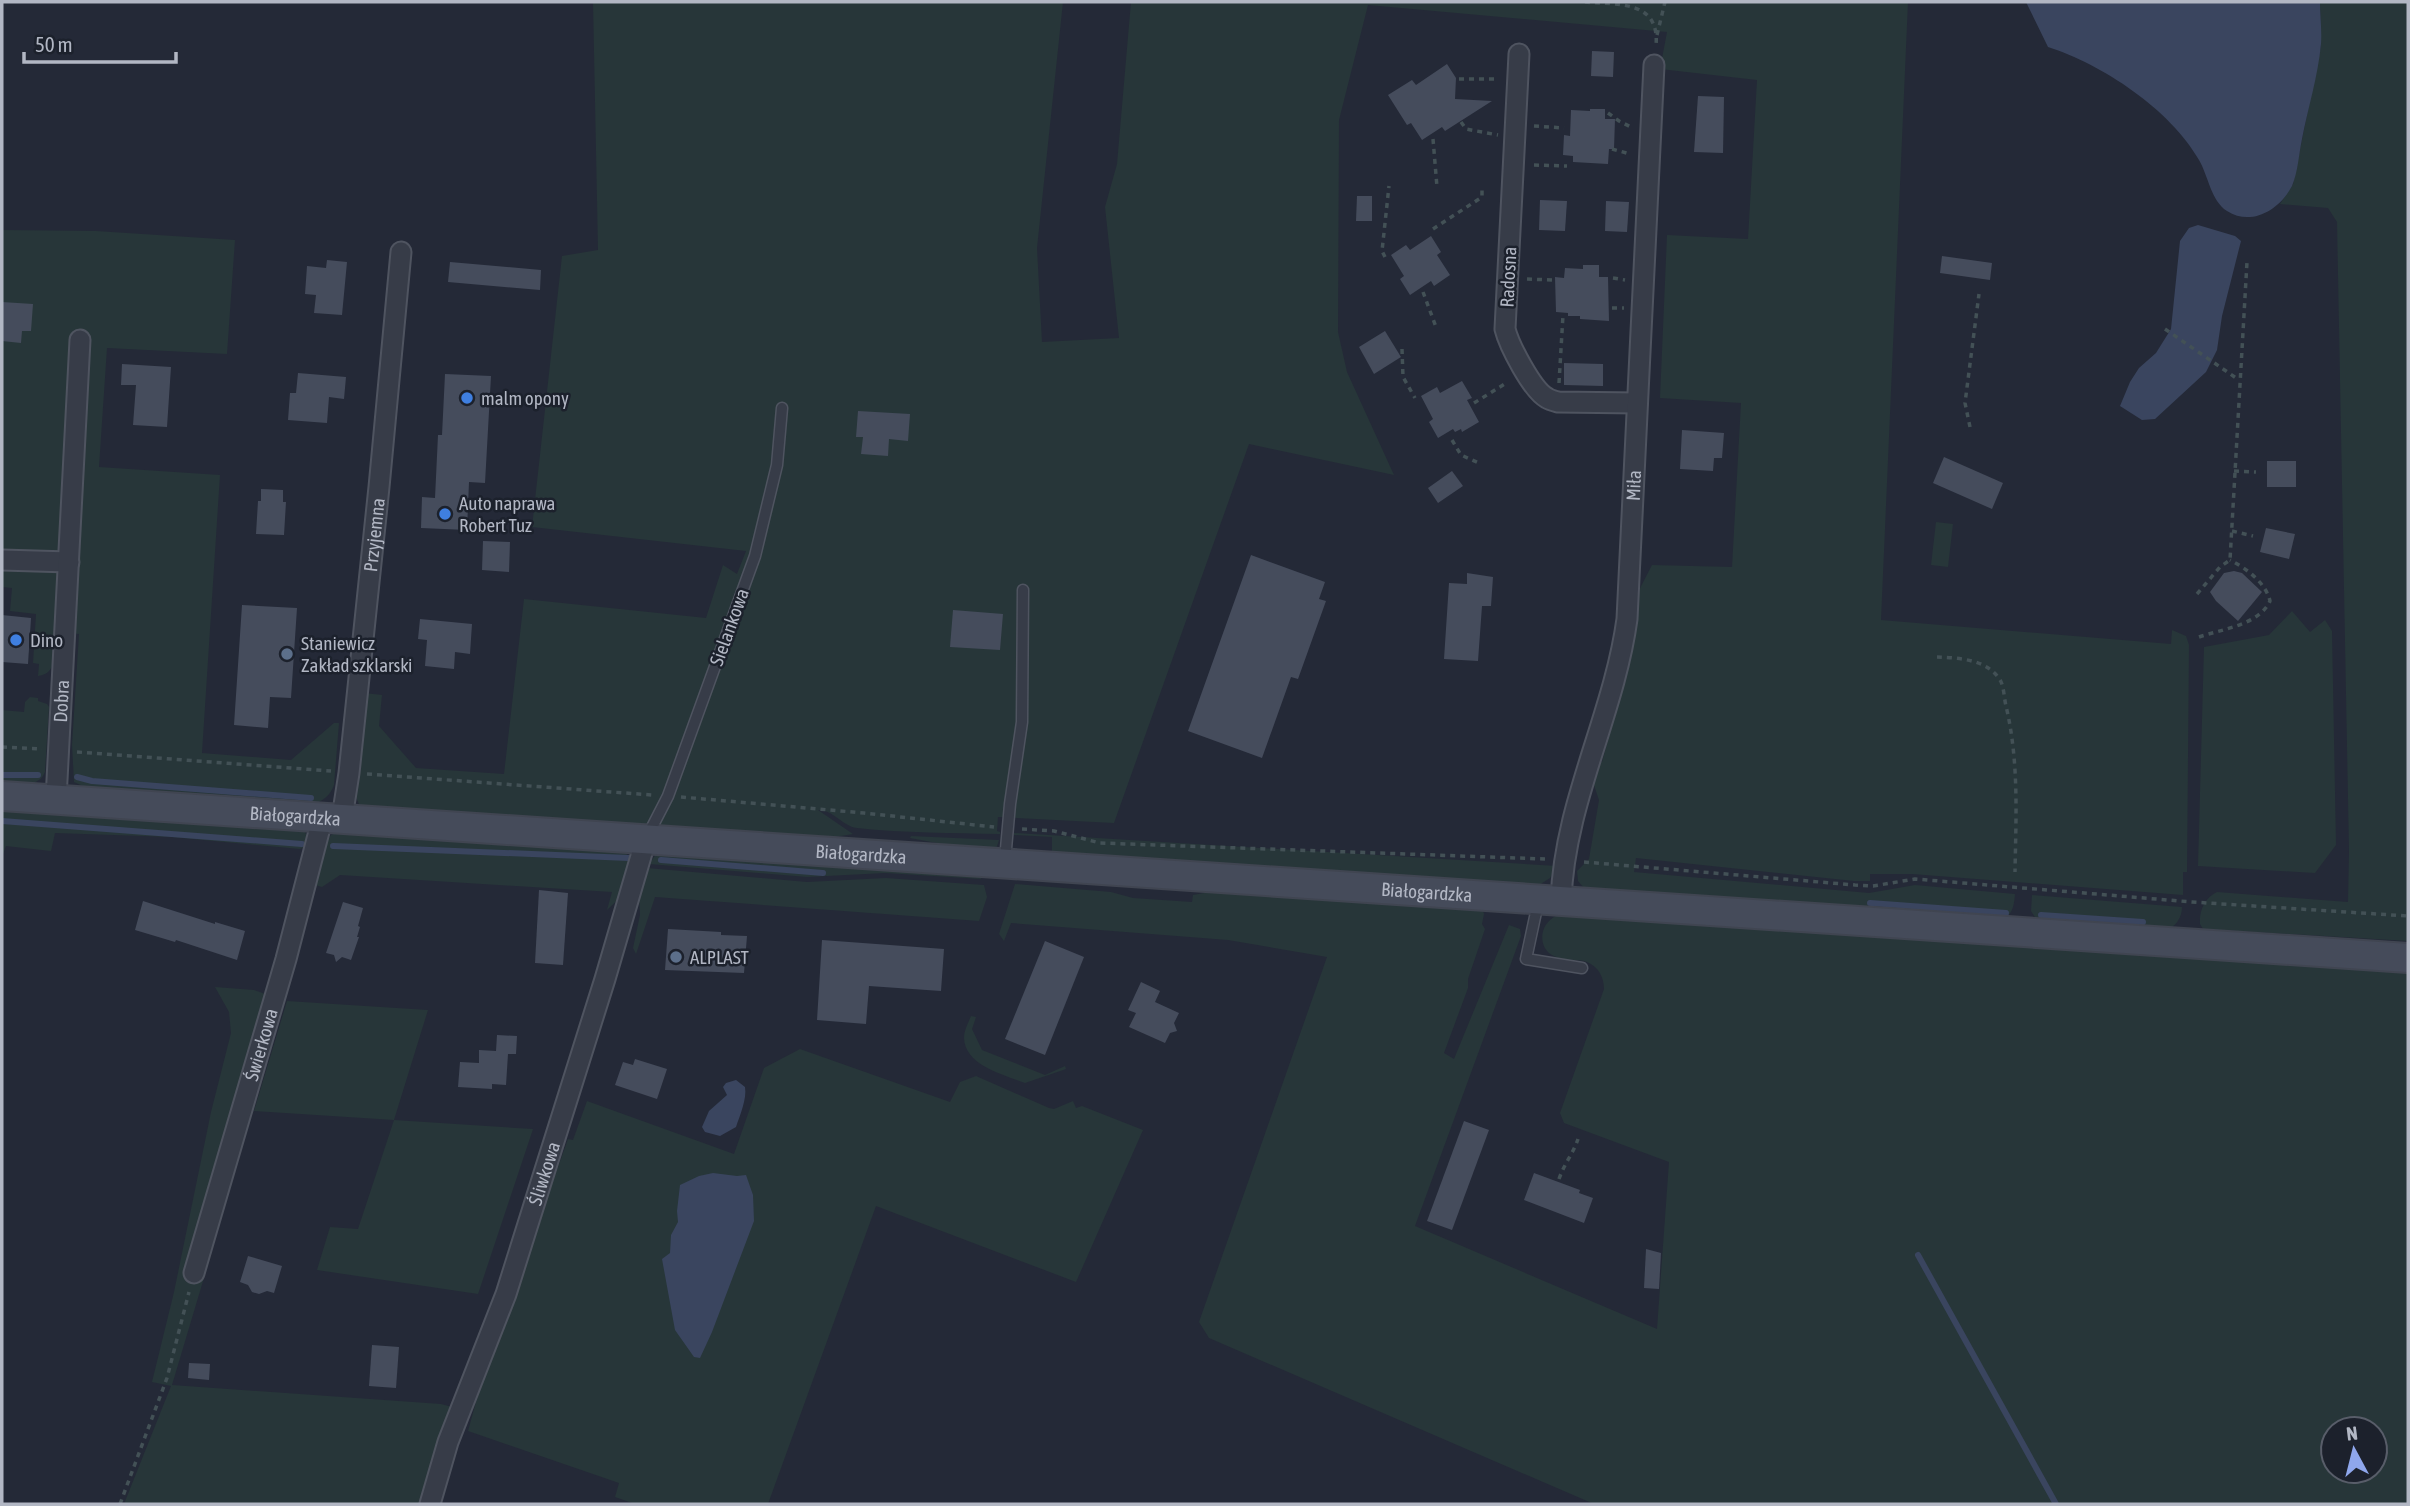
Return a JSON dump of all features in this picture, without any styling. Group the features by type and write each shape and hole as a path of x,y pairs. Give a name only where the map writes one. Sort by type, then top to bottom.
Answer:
{"main road":[{"name":"Białogardzka","path":"2,796 2408,958"}],"street":[{"name":"Radosna","path":"1519,54 1505,329 1508,340 1537,389 1546,398 1558,402"},
{"name":"Miła","path":"1550,900 1566,860 1573,821 1623,652 1636,464 1654,65"},
{"name":"Przyjemna","path":"332,817 349,773 401,252"},
{"name":"Dobra","path":"55,799 80,340"},
{"path":"1558,402 1637,403"},
{"path":"2,559 69,562"},
{"name":"Świerkowa","path":"194,1273 286,959 332,817"},
{"name":"Śliwkowa","path":"430,1504 448,1442 506,1294 646,839"}],"lane":[{"name":"Sielankowa","path":"646,839 668,796 755,556 777,465 782,408"},
{"path":"1004,864 1022,722 1023,590"},
{"path":"1550,900 1526,959 1582,968"}],"path":[{"path":"1585,2 1632,6 1647,13 1657,37"},
{"path":"1654,65 1665,2"},
{"path":"1459,79 1517,79"},
{"path":"1608,113 1642,132 1651,133"},
{"path":"1461,122 1466,129 1516,131 1564,128"},
{"path":"1433,139 1437,187"},
{"path":"1514,165 1567,166"},
{"path":"1385,257 1382,251 1389,186"},
{"path":"1433,229 1482,197 1482,189"},
{"path":"2230,560 2247,262"},
{"path":"1508,278 1553,280"},
{"path":"1423,292 1436,327"},
{"path":"1970,427 1965,402 1979,294"},
{"path":"1558,402 1563,315"},
{"path":"2165,329 2239,380"},
{"path":"1402,349 1403,377 1415,398"},
{"path":"1474,403 1527,372"},
{"path":"1452,440 1461,455 1481,464"},
{"path":"2234,471 2256,472"},
{"path":"2232,531 2253,536"},
{"path":"2197,594 2220,567 2230,560"},
{"path":"2199,637 2252,620 2266,610 2270,601 2267,590 2240,565 2230,560"},
{"path":"1937,657 1962,658 1983,664 2000,680 2017,767 2015,872"},
{"path":"2,747 864,813 1007,829 1054,831 1100,843 1566,860 1855,886 1915,879 2179,901 2408,916"},
{"path":"1559,1179 1578,1139"},
{"path":"120,1504 167,1378 194,1273"}],"shaded area":[{"path":"593,2 1063,2 1037,248 1042,342 1119,338 1105,207 1117,164 1131,2 1908,2 1881,620 2171,644 2172,630 2186,636 2189,645 2187,872 2183,872 2183,895 1912,874 1870,874 1870,881 1854,881 1636,858 1634,872 1869,893 1915,885 2015,894 2015,898 2005,920 1585,889 1578,881 1577,871 1589,859 1599,800 1593,782 1598,762 1602,762 1631,655 1637,594 1652,565 1732,567 1741,403 1660,398 1667,235 1748,239 1757,80 1660,69 1667,32 1368,5 1339,120 1338,332 1347,372 1394,475 1249,444 1114,823 998,817 997,831 1000,834 910,832 852,827 829,813 818,810 853,834 810,841 366,810 355,795 364,693 382,695 379,726 416,768 504,774 524,599 706,618 723,565 737,574 746,551 532,527 562,256 598,250"},
{"path":"2320,2 2408,2 2408,941 2203,929 2200,924 2204,905 2217,892 2348,902 2337,222 2328,208 2280,204 2293,184 2321,46"},
{"path":"2,230 96,231 235,240 227,354 107,348 99,467 220,475 202,753 291,760 334,723 339,723 334,785 320,801 312,805 85,792 85,787 74,782 72,745 79,634 55,632 52,666 45,674 38,676 39,664 33,663 36,614 10,611 12,588 2,587"},
{"path":"1936,522 1953,524 1948,567 1931,565"},
{"path":"2292,611 2310,632 2325,620 2332,631 2336,845 2315,873 2198,866 2204,647 2269,635"},
{"path":"30,697 38,698 38,701 49,707 45,772 38,781 2,787 2,710 24,712 25,702"},
{"path":"2,805 303,829 309,839 306,846 300,849 172,837 55,833 51,851 6,846 2,857"},
{"path":"338,832 617,847 626,853 631,862 624,894 607,910 612,892 340,875 322,887 315,885 327,841 331,835"},
{"path":"1014,833 1557,866 1550,878 1536,887 1052,857 1052,837"},
{"path":"910,838 999,840 996,849 991,849 991,853"},
{"path":"657,853 969,871 982,879 885,873 807,877 649,864"},
{"path":"647,868 807,882 886,878 984,885 987,897 979,921 655,897 636,954 633,948 640,915 639,895"},
{"path":"1015,884 1192,902 1193,895 1232,888 1482,908 1482,924 1485,929 1468,979 1468,988 1444,1053 1454,1059 1509,925 1520,929 1521,936 1415,1226 1657,1329 1669,1162 1564,1123 1560,1113 1604,989 1600,973 1591,964 1558,958 1545,948 1543,930 1556,916 1572,912 2408,969 2408,1504 1594,1504 1209,1338 1199,1322 1327,957 1228,940 1011,923 1004,941 999,934"},
{"path":"2032,895 2182,907 2182,911 2178,921 2167,931 2040,925 2031,911"},
{"path":"215,987 254,990 271,996 206,1249 212,1251 172,1385 441,1404 452,1407 423,1504 124,1504 171,1386 152,1382 231,1033 229,1012"},
{"path":"287,1001 428,1010 394,1120 254,1111"},
{"path":"971,1016 976,1017 972,1029 982,1050 1045,1075 1065,1066 1066,1069 1025,1083 987,1068 971,1056 966,1048 964,1035"},
{"path":"800,1049 950,1102 960,1082 976,1076 1049,1108 1054,1109 1073,1101 1076,1108 1082,1106 1143,1130 1076,1282 876,1206 768,1504 635,1504 615,1497 619,1483 468,1431 481,1384 568,1139 573,1140 587,1101 734,1154 764,1068"},
{"path":"394,1120 533,1129 478,1294 317,1270 330,1227 358,1229"}],"water":[{"path":"2026,2 2320,2 2321,39 2318,68 2296,175 2287,194 2273,208 2255,216 2246,217 2227,211 2213,194 2202,166 2187,141 2171,124 2133,91 2112,77 2048,47"},
{"path":"2198,225 2235,236 2241,241 2222,316 2217,350 2206,372 2155,419 2142,420 2120,406 2139,368 2156,353 2171,329 2180,241 2189,228"},
{"path":"736,1080 745,1087 745,1092 736,1127 720,1136 705,1132 702,1127 709,1111 727,1095 723,1087"},
{"path":"713,1173 746,1175 753,1195 754,1221 700,1358 694,1357 675,1330 662,1259 670,1253 671,1235 678,1222 680,1185"}],"building":[{"path":"1592,51 1614,52 1613,77 1591,76"},
{"path":"1447,64 1456,78 1455,99 1492,101 1445,131 1442,127 1422,140 1411,123 1407,125 1388,95 1412,80 1416,85"},
{"path":"1698,96 1724,97 1723,153 1694,152"},
{"path":"1605,109 1605,119 1615,119 1614,149 1609,149 1608,164 1573,162 1573,156 1563,155 1564,135 1570,136 1571,110"},
{"path":"1357,196 1372,196 1372,221 1356,221"},
{"path":"1540,200 1567,201 1565,231 1539,230"},
{"path":"1606,201 1629,202 1627,232 1605,231"},
{"path":"1431,236 1441,252 1437,255 1450,275 1434,286 1431,281 1410,295 1400,279 1404,276 1391,255 1406,245 1410,250"},
{"path":"1942,256 1992,263 1990,280 1940,273"},
{"path":"327,260 347,262 342,315 314,313 316,295 305,294 307,266 326,268"},
{"path":"450,262 541,270 540,290 448,282"},
{"path":"1583,265 1599,265 1599,277 1608,277 1609,321 1580,319 1580,316 1556,312 1555,277 1564,278 1565,268 1583,269"},
{"path":"2,302 33,304 31,331 22,331 21,343 2,341"},
{"path":"1385,331 1401,357 1374,374 1359,347"},
{"path":"1564,363 1603,364 1603,386 1564,385"},
{"path":"122,364 171,367 167,427 133,425 136,385 121,385"},
{"path":"298,373 346,377 344,399 329,397 327,423 288,420 290,393 296,393"},
{"path":"445,374 491,376 485,483 469,482 467,530 421,528 422,497 435,498"},
{"path":"1462,381 1472,398 1467,400 1479,422 1462,432 1461,429 1455,432 1453,429 1438,438 1429,422 1433,419 1421,396 1437,387 1440,393"},
{"path":"858,411 910,414 908,441 889,439 888,456 861,454 863,437 856,437"},
{"path":"1682,430 1724,433 1722,458 1714,458 1713,471 1680,469"},
{"path":"1944,457 2003,483 1992,509 1933,483"},
{"path":"2267,461 2296,461 2296,487 2267,487"},
{"path":"1452,471 1463,486 1438,503 1428,488"},
{"path":"261,489 283,490 283,502 286,502 284,535 256,534"},
{"path":"2266,528 2295,534 2289,559 2260,552"},
{"path":"483,541 510,542 509,572 482,570"},
{"path":"1251,555 1325,582 1319,599 1326,601 1298,679 1291,677 1262,758 1188,731"},
{"path":"1467,573 1493,577 1491,606 1482,606 1478,661 1444,659 1449,583 1467,584"},
{"path":"2224,573 2242,573 2262,592 2238,621 2210,592"},
{"path":"242,605 297,608 291,698 270,697 268,728 234,725"},
{"path":"953,610 1003,614 1000,650 950,647"},
{"name":"Dino","path":"2,615 31,618 28,664 2,662"},
{"path":"420,619 472,624 470,654 455,652 454,669 425,666 427,640 418,639"},
{"path":"539,890 568,893 563,965 535,963"},
{"path":"143,901 245,931 237,960 135,930"},
{"path":"343,902 363,908 358,926 359,937 351,960 342,957 336,962 334,955 326,953"},
{"path":"668,929 747,936 744,973 665,970"},
{"path":"822,940 944,949 941,991 869,986 866,1024 817,1020"},
{"path":"1045,941 1084,957 1045,1055 1005,1039"},
{"path":"1141,982 1160,991 1155,1002 1179,1013 1174,1023 1177,1031 1170,1033 1165,1043 1129,1027 1136,1013 1128,1010"},
{"path":"497,1035 517,1036 516,1054 508,1054 506,1085 492,1084 492,1089 458,1087 460,1062 479,1063 479,1050 496,1051"},
{"path":"635,1059 667,1069 657,1099 615,1085 623,1062 633,1065"},
{"path":"1464,1121 1489,1130 1452,1230 1427,1221"},
{"path":"1534,1173 1580,1190 1579,1193 1593,1198 1584,1223 1524,1200"},
{"path":"1646,1249 1661,1253 1659,1289 1644,1288"},
{"path":"248,1256 282,1266 274,1293 252,1292 248,1285 240,1282"},
{"path":"372,1345 399,1347 396,1388 369,1386"},
{"path":"189,1363 210,1364 209,1380 188,1378"}],"waterway":[{"path":"2,775 38,775"},
{"path":"77,777 92,781 311,798"},
{"path":"2,821 302,844"},
{"path":"333,846 629,858"},
{"path":"661,860 823,873"},
{"path":"1870,903 2006,913"},
{"path":"2041,915 2143,922"},
{"path":"1918,1255 2056,1504"}],"place":[{"name":"malm opony","path":"467,398"},
{"name":"Auto naprawa Robert Tuz","path":"445,514"},
{"name":"Dino","path":"16,640"},
{"name":"Staniewicz Zakład szklarski","path":"287,654"},
{"name":"ALPLAST","path":"676,957"}]}
